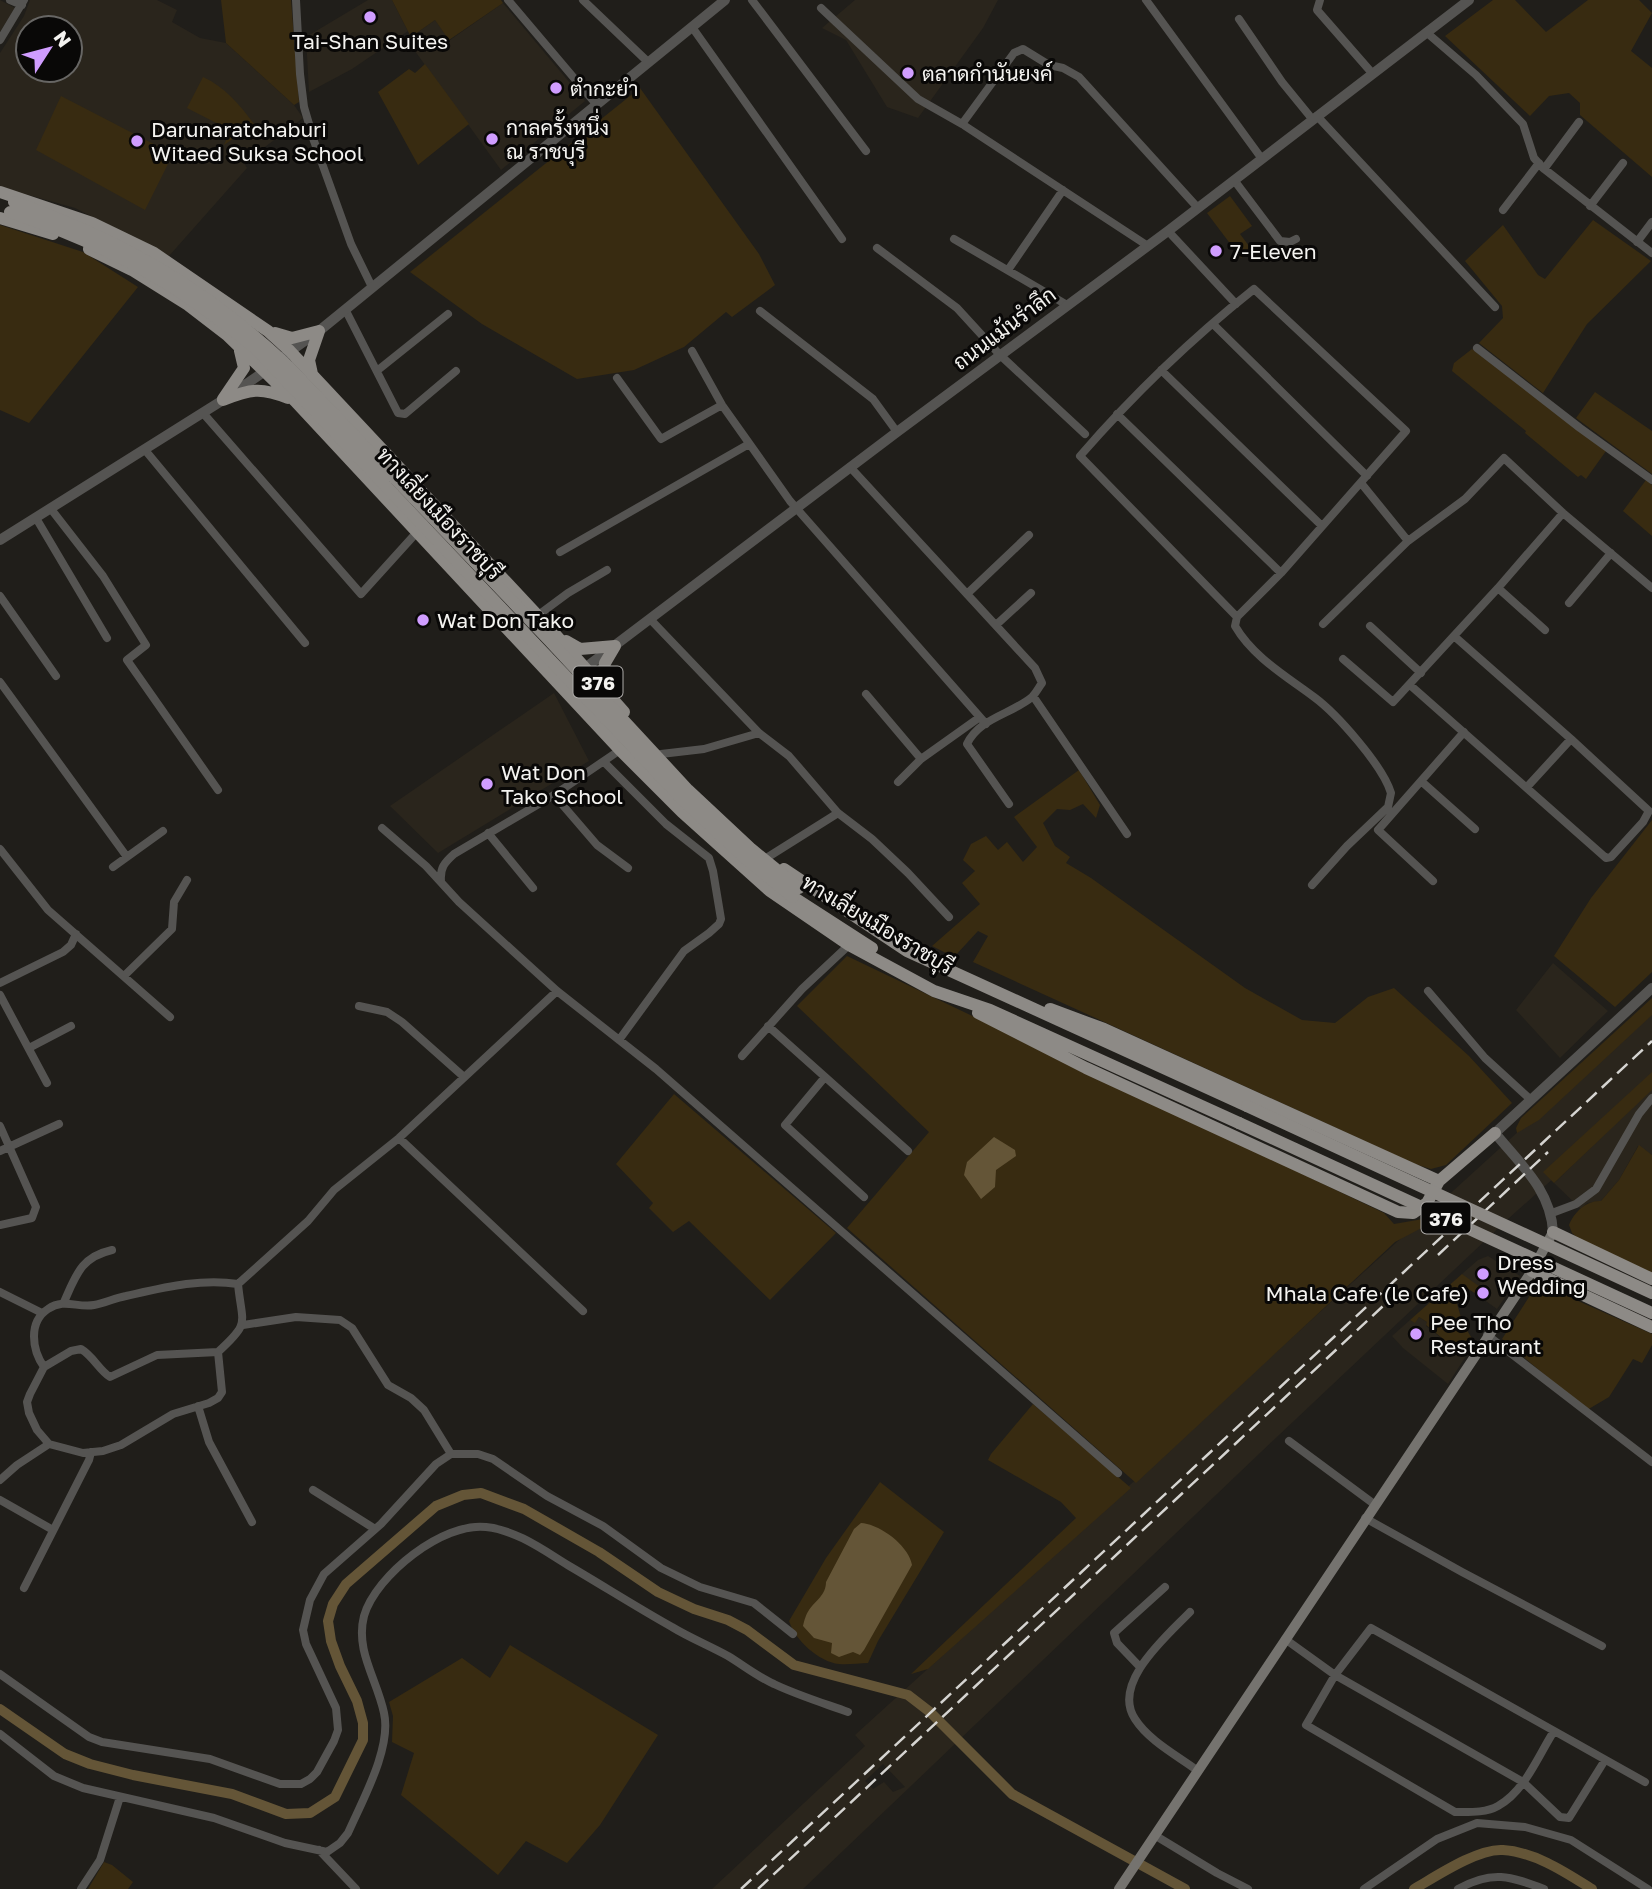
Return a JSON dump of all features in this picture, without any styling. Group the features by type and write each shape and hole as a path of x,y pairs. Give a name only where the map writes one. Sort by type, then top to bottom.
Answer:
{"main road":[{"name":"ทางเลี่ยงเมืองราชบุรี","path":"0,192 92,223 154,253 268,331 313,375 554,633 705,800 768,856 826,899 907,951"},
{"name":"ทางเลี่ยงเมืองราชบุรี","path":"0,199 6,211 132,270 188,305 238,346 295,401 418,531 620,750 740,866 797,911 849,944 934,991 990,1010"},
{"name":"ทางเลี่ยงเมืองราชบุรี","path":"6,211 94,233 135,253 204,296 258,337 465,552 688,790 796,893 869,946 990,1010 1652,1313"},
{"path":"268,331 292,338 318,331"},
{"path":"313,375 309,360 318,331"},
{"path":"223,400 244,368 238,346"},
{"path":"223,400 260,389 295,401"},
{"path":"554,633 580,649 615,646"},
{"path":"615,646 605,663 602,679 621,709"},
{"name":"ทางเลี่ยงเมืองราชบุรี","path":"796,893 954,974 1652,1293"},
{"path":"954,974 1104,1029 1439,1181"},
{"path":"934,991 1086,1068 1398,1212 1413,1213 1427,1203 1439,1181 1496,1133"},
{"path":"1125,1885 1374,1504 1532,1270 1553,1232 1652,1279"},
{"path":"1532,1270 1652,1327"}],"street":[{"path":"0,40 23,3 10,0"},
{"path":"296,0 304,107 351,244 372,287"},
{"path":"508,0 596,104"},
{"path":"583,0 648,62"},
{"path":"0,540 264,372 725,0"},
{"path":"752,0 866,151"},
{"path":"1146,0 1262,159"},
{"path":"1320,0 1317,10 1372,73"},
{"name":"ถนนแม้นรำลึก","path":"562,687 850,467 1168,231 1469,0"},
{"path":"821,8 918,99 962,124 1148,246"},
{"path":"1239,19 1282,82 1495,307"},
{"path":"692,27 842,239"},
{"path":"1426,32 1476,75 1523,124 1534,158 1541,166 1652,253"},
{"path":"962,124 1014,53 1023,49 1049,65 1071,71 1079,77 1198,208"},
{"path":"1503,210 1579,122"},
{"path":"1590,206 1623,163"},
{"path":"1234,180 1280,241 1297,239"},
{"path":"1008,270 1063,190"},
{"path":"1637,242 1652,222"},
{"path":"1168,231 1236,303"},
{"path":"954,239 1067,305"},
{"path":"877,248 957,308 1000,355 1085,434"},
{"path":"1237,617 1080,456 1161,370 1254,289 1406,431 1281,573 1237,617 1234,626 1242,639 1279,672 1317,699 1345,727 1369,756 1391,793 1388,807 1312,885"},
{"path":"345,309 398,413 405,414 456,371"},
{"path":"760,311 873,399 897,432"},
{"path":"378,370 448,314"},
{"path":"1213,324 1364,479 1408,541"},
{"path":"1477,348 1652,480"},
{"path":"692,351 722,405 790,501 983,720"},
{"path":"1161,370 1322,526"},
{"path":"617,378 661,439 722,405"},
{"path":"203,413 361,594 418,531"},
{"path":"1117,414 1281,573"},
{"path":"560,552 749,444"},
{"path":"145,450 305,643"},
{"path":"1322,624 1408,541 1465,499 1504,458 1563,513 1652,588"},
{"path":"850,467 1035,668 1042,682 1033,696 983,720 921,759 898,782"},
{"path":"51,509 103,576 146,645 127,660 218,790"},
{"path":"1343,659 1393,702 1563,513"},
{"path":"36,518 107,638"},
{"path":"968,593 1029,535"},
{"path":"1569,603 1611,553"},
{"path":"537,616 568,593 607,570"},
{"path":"1498,588 1545,630"},
{"path":"996,625 1031,593"},
{"path":"0,596 56,676"},
{"path":"650,620 759,733 789,756 838,813 872,839 949,917"},
{"path":"1370,626 1421,673"},
{"path":"1410,685 1606,858 1611,857 1635,831 1649,811 1572,739 1454,636"},
{"path":"0,682 127,857"},
{"path":"866,695 921,759"},
{"path":"1033,696 1127,834"},
{"path":"983,720 967,744 1009,804"},
{"path":"1433,881 1378,830 1464,732"},
{"path":"661,754 704,749 759,733"},
{"path":"1527,787 1572,739"},
{"path":"441,882 440,872 445,862 488,833 554,795 620,750"},
{"path":"604,762 666,824 709,858 721,919 714,928 684,951 619,1040"},
{"path":"1421,781 1475,829"},
{"path":"554,795 597,845 628,868"},
{"path":"768,856 838,813"},
{"path":"382,828 557,991 667,1078 1118,1473"},
{"path":"113,867 163,831"},
{"path":"488,833 533,888"},
{"path":"0,849 48,910 170,1017"},
{"path":"124,976 172,929 174,902 187,880"},
{"path":"0,983 64,952 76,934"},
{"path":"742,1056 849,944"},
{"path":"1553,1232 1552,1213 1544,1193 1496,1133 1652,988"},
{"path":"238,1284 308,1221 334,1189 399,1138 557,991"},
{"path":"1427,991 1485,1058 1531,1100"},
{"path":"0,995 47,1083"},
{"path":"359,1006 387,1012 402,1022 464,1077"},
{"path":"29,1048 71,1026"},
{"path":"768,1026 908,1151"},
{"path":"825,1077 785,1125 864,1197"},
{"path":"1552,1213 1576,1203 1596,1189 1639,1114 1652,1098"},
{"path":"0,1151 59,1124"},
{"path":"0,1126 36,1207 32,1218 27,1221 0,1225"},
{"path":"399,1138 583,1311"},
{"path":"64,1302 76,1274 87,1260 112,1250"},
{"path":"44,1367 33,1338 42,1313 50,1307 64,1302 95,1305 123,1296 196,1282 238,1284"},
{"path":"218,1352 222,1392 218,1398 173,1414 121,1445 83,1453 49,1444 33,1422 27,1402 44,1367 71,1351 81,1349 92,1356 110,1377 157,1355 218,1352 240,1332 243,1325 238,1284"},
{"path":"0,1292 42,1313"},
{"path":"243,1325 296,1317 340,1320 352,1328 388,1385 411,1398 424,1410 451,1454"},
{"path":"1487,1335 1652,1462"},
{"path":"198,1406 209,1442 252,1522"},
{"path":"1289,1441 1374,1504"},
{"path":"0,1480 49,1444"},
{"path":"24,1588 91,1452"},
{"path":"0,1674 89,1737 103,1742 199,1757 280,1784 300,1784 317,1772 338,1730 333,1702 306,1644 304,1618 310,1600 324,1574 375,1529 436,1464 451,1454 478,1454 493,1459 547,1496 603,1526 661,1568 700,1587 754,1603 793,1634"},
{"path":"313,1490 375,1529"},
{"path":"0,1500 53,1530"},
{"path":"1365,1518 1602,1646"},
{"path":"0,1734 54,1776 83,1788 205,1816 285,1843 327,1852 348,1833 384,1744 385,1714 362,1650 361,1636 365,1614 377,1591 399,1566 452,1531 470,1527 504,1531 536,1546 674,1629 726,1655 773,1684 848,1712"},
{"path":"1140,1667 1117,1643 1114,1633 1165,1587"},
{"path":"1190,1612 1148,1655 1140,1667 1128,1701 1135,1719 1150,1735 1198,1771"},
{"path":"1554,1731 1518,1791 1497,1807 1455,1812 1306,1725 1335,1675 1371,1628 1645,1782"},
{"path":"1285,1639 1335,1675 1523,1782 1560,1817 1569,1818 1605,1760"},
{"path":"81,1889 100,1860 120,1797"},
{"path":"1364,1889 1437,1839 1477,1823 1525,1827 1571,1840 1648,1889"},
{"path":"1154,1837 1248,1889"},
{"path":"319,1850 356,1889"},
{"path":"1458,1889 1491,1876 1512,1877 1544,1889"}],"shaded area":[{"path":"0,0 15,8 0,32"},
{"name":"Darunaratchaburi Witaed Suksa School","path":"30,0 157,0 177,10 172,22 200,38 226,43 294,105 303,118 244,163 247,168 169,256 75,208 0,187 0,53 14,31 14,84 84,84 84,14 25,14"},
{"path":"221,0 291,0 299,102 294,105 226,43"},
{"path":"368,0 392,0 408,31 352,69 309,92 306,37"},
{"path":"392,0 501,0 503,3 449,40 435,20 411,37"},
{"name":"ตลาดกำนันยงค์","path":"855,0 998,0 983,28 918,118 887,107 846,40 822,28"},
{"path":"1493,0 1515,0 1546,32 1588,0 1639,0 1652,13 1631,51 1652,68 1652,177 1580,115 1580,103 1569,93 1549,96 1530,116 1445,36"},
{"path":"503,3 585,101 501,170 407,40 435,20 450,40"},
{"path":"425,64 469,124 418,165 378,92 409,69 415,73"},
{"path":"203,77 232,97 254,124 224,145 230,130 187,108"},
{"path":"640,88 759,254 775,285 732,317 726,312 684,347 634,370 577,379 482,324 410,272"},
{"path":"61,96 173,154 145,210 36,150"},
{"path":"1230,196 1252,226 1240,234 1252,250 1241,258 1207,213"},
{"path":"1593,220 1651,261 1587,324 1543,393 1479,343 1503,318 1502,306 1465,261 1503,225 1538,275 1545,279"},
{"path":"0,225 83,252 138,287 29,423 0,410"},
{"path":"1472,349 1606,451 1586,479 1581,475 1578,477 1452,371 1454,363"},
{"path":"1595,392 1652,431 1652,474 1576,418"},
{"path":"1646,480 1652,485 1652,536 1623,511"},
{"name":"Wat Don Tako School","path":"554,693 589,761 438,853 390,806"},
{"path":"1079,770 1100,805 1096,818 1083,804 1070,810 1057,809 1043,823 1055,846 1070,857 1066,863 1245,988 1302,1020 1335,1023 1368,997 1394,988 1469,1056 1512,1103 1446,1165 1431,1169 973,962 988,936 978,931 954,957 932,946 980,904 962,883 975,871 963,860 971,844 986,836 998,850 1007,842 1023,862 1037,847 1014,817"},
{"path":"1652,820 1652,972 1615,1007 1554,956 1591,898"},
{"path":"847,956 1384,1213 1394,1224 1423,1219 1431,1223 1395,1242 1136,1483 847,1228 929,1132 797,1006"},
{"path":"1553,963 1608,1011 1560,1058 1516,1010"},
{"path":"1652,998 1652,1015 1539,1120 1517,1133 1516,1128 1521,1118"},
{"path":"1652,1010 1652,1155 1638,1146 1619,1180 1601,1201 1587,1203 1581,1209 1554,1183 1635,1105 1508,1219 803,1889 712,1889 865,1746 855,1735","holes":["883,1764 905,1787 893,1792 884,1782 873,1789 865,1781"]},
{"path":"1652,1072 1652,1090 1554,1183 1543,1172"},
{"path":"674,1094 836,1233 770,1300 689,1221 673,1232 649,1208 653,1203 616,1164"},
{"path":"994,1137 1015,1150 1016,1156 996,1170 995,1187 981,1199 964,1175 967,1162"},
{"path":"1639,1145 1652,1155 1652,1273 1580,1240 1572,1233 1569,1225 1582,1208 1591,1202 1601,1201 1619,1180"},
{"path":"1488,1256 1520,1276 1497,1309 1462,1284 1466,1278 1462,1274 1478,1260"},
{"path":"1462,1274 1480,1287 1476,1294 1467,1288 1457,1304 1463,1324 1473,1340 1468,1353 1458,1351 1419,1317 1415,1323 1410,1320"},
{"path":"1538,1283 1652,1334 1652,1345 1642,1363 1633,1359 1609,1397 1587,1410 1502,1339"},
{"path":"1419,1317 1427,1322 1426,1326 1458,1351 1468,1353 1448,1384 1392,1336 1410,1320 1415,1322"},
{"path":"1033,1404 1131,1488 928,1669 911,1674 1076,1518 1061,1502 988,1460"},
{"path":"880,1482 944,1532 878,1641 868,1663 831,1662 809,1649 789,1621 826,1558"},
{"path":"861,1523 877,1527 892,1537 910,1558 912,1565 864,1650 860,1655 853,1652 839,1657 831,1653 832,1643 814,1638 803,1626 807,1613 826,1587 826,1582 854,1529"},
{"path":"510,1645 658,1735 600,1825 567,1863 526,1841 498,1875 401,1795 414,1753 392,1742 393,1716 389,1702 462,1658 490,1678"},
{"path":"104,1862 133,1882 128,1889 88,1889"}],"waterway":[{"path":"0,1709 65,1754 90,1764 232,1794 286,1814 310,1813 335,1797 363,1740 363,1723 357,1701 331,1641 328,1621 333,1604 346,1584 436,1506 463,1495 481,1493 524,1509 599,1552 658,1592 747,1630 794,1665 908,1695 930,1712 1012,1794 1185,1889"},
{"path":"1414,1889 1469,1858 1503,1850 1538,1859 1592,1889"}],"railway":[{"path":"741,1889 1652,1041"},
{"path":"1438,1255 1548,1152"},
{"path":"758,1889 1397,1293"}],"place":[{"name":"Tai-Shan Suites","path":"370,17"},
{"name":"ตลาดกำนันยงค์","path":"908,73"},
{"name":"ตำกะยำ","path":"556,88"},
{"name":"กาลครั้งหนึ่ง ณ ราชบุรี","path":"492,139"},
{"name":"Darunaratchaburi Witaed Suksa School","path":"137,141"},
{"name":"7-Eleven","path":"1216,251"},
{"name":"Wat Don Tako","path":"423,620"},
{"name":"Wat Don Tako School","path":"487,784"},
{"name":"Dress Wedding","path":"1483,1274"},
{"name":"Mhala Cafe (le Cafe)","path":"1483,1293"},
{"name":"Pee Tho Restaurant","path":"1416,1334"}]}
